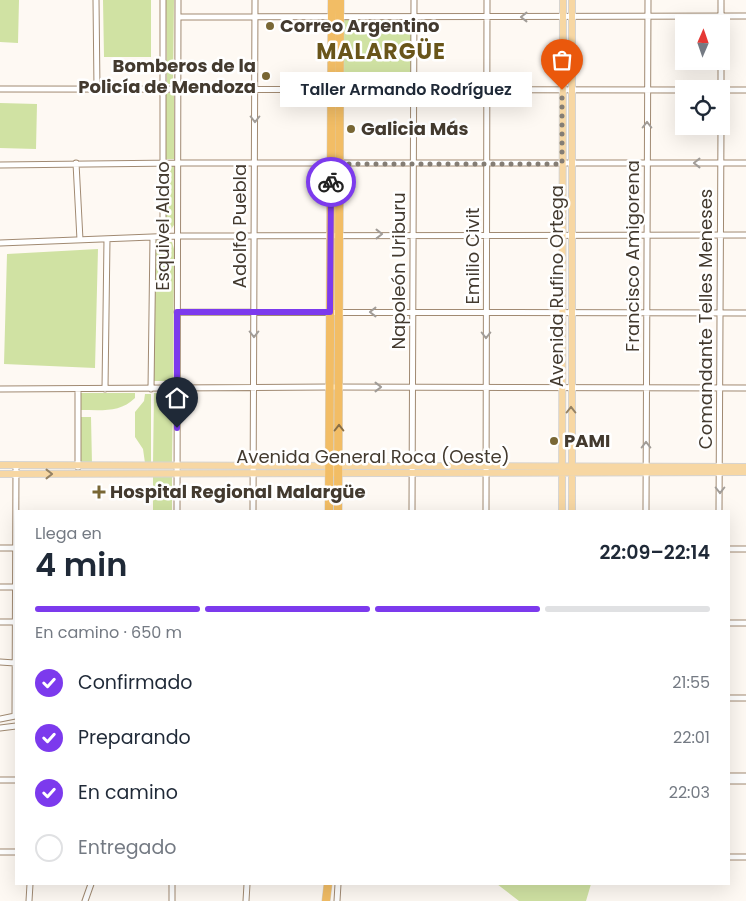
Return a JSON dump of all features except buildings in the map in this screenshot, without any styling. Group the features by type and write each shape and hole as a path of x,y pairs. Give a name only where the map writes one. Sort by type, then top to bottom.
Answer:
{"highway":[{"path":"332,0 336,17 340,90 338,510"},
{"path":"329,510 331,90 336,17 340,0"},
{"path":"326,901 327,885"}],"main road":[{"name":"Avenida Rufino Ortega","path":"562,510 563,0"},
{"name":"Avenida Rufino Ortega","path":"572,0 572,510"},
{"name":"Avenida General Roca (Oeste)","path":"0,465 177,470"},
{"path":"720,469 746,467"},
{"name":"Avenida General Roca (Oeste)","path":"0,474 177,470 720,469"},
{"path":"720,469 746,472"}],"street":[{"path":"96,0 97,88"},
{"path":"163,0 163,236"},
{"name":"Esquivel Aldao","path":"177,510 178,0"},
{"name":"Adolfo Puebla","path":"253,510 255,0"},
{"name":"Napoleón Uriburu","path":"412,510 414,0"},
{"name":"Emilio Civit","path":"486,510 487,0"},
{"name":"Francisco Amigorena","path":"646,510 648,0"},
{"path":"721,0 721,15"},
{"path":"178,17 675,16"},
{"path":"730,16 746,16"},
{"path":"0,88 675,90"},
{"path":"730,89 746,90"},
{"name":"Comandante Telles Meneses","path":"719,510 721,135"},
{"path":"0,165 177,162 331,164 746,163"},
{"path":"76,163 80,240"},
{"path":"0,243 163,236 331,234 746,235"},
{"path":"151,390 153,237"},
{"path":"105,390 107,239"},
{"path":"177,312 746,313"},
{"path":"0,389 151,390 330,387 746,388"},
{"path":"78,390 78,467"},
{"path":"16,465 16,510"},
{"path":"0,548 15,548"},
{"path":"730,549 746,549"},
{"path":"0,587 15,587"},
{"path":"0,622 15,622"},
{"path":"730,623 746,623"},
{"path":"0,662 15,663 15,716 0,719"},
{"path":"730,698 746,698"},
{"path":"0,728 15,726"},
{"path":"730,776 746,776"},
{"path":"0,780 15,780"},
{"path":"730,781 746,781"},
{"path":"0,852 15,852"},
{"path":"730,857 746,857"},
{"path":"30,885 30,901"},
{"path":"85,901 91,885"},
{"path":"172,885 172,901"},
{"path":"246,901 247,885"},
{"path":"337,901 338,885"}],"green space":[{"path":"0,0 19,0 18,43 0,42"},
{"path":"103,0 151,0 151,57 104,57"},
{"path":"166,0 174,0 173,84 167,84"},
{"path":"344,19 411,19 411,86 343,85"},
{"path":"166,93 174,93 174,159 166,159"},
{"path":"0,103 37,104 36,149 0,148"},
{"path":"166,165 174,165 174,225 169,232 166,232"},
{"path":"155,240 172,242 174,249 173,381 154,381"},
{"path":"98,249 95,368 4,364 7,254"},
{"path":"81,393 135,393 135,398 117,408 80,410"},
{"path":"154,393 173,394 172,464 153,464"},
{"path":"145,394 151,394 151,463 145,463 143,449 135,437 135,412 144,401"},
{"path":"80,417 91,417 92,464 81,464"},
{"path":"153,475 172,475 172,510 153,510"},
{"path":"498,885 591,885 586,901 519,901"}],"way so far":[{"path":"331,182 331,164 562,164 562,90"}],"place":[{"name":"Correo Argentino","path":"270,26"},
{"name":"Bomberos de la Policía de Mendoza","path":"266,76"},
{"name":"Taller Armando Rodríguez","path":"562,90"},
{"name":"Galicia Más","path":"351,129"},
{"name":"PAMI","path":"554,441"},
{"name":"Hospital Regional Malargüe","path":"99,492"}],"district":[{"name":"MALARGÜE","path":"381,51"}],"route":[{"path":"177,428 177,312 330,312 331,182"}]}
